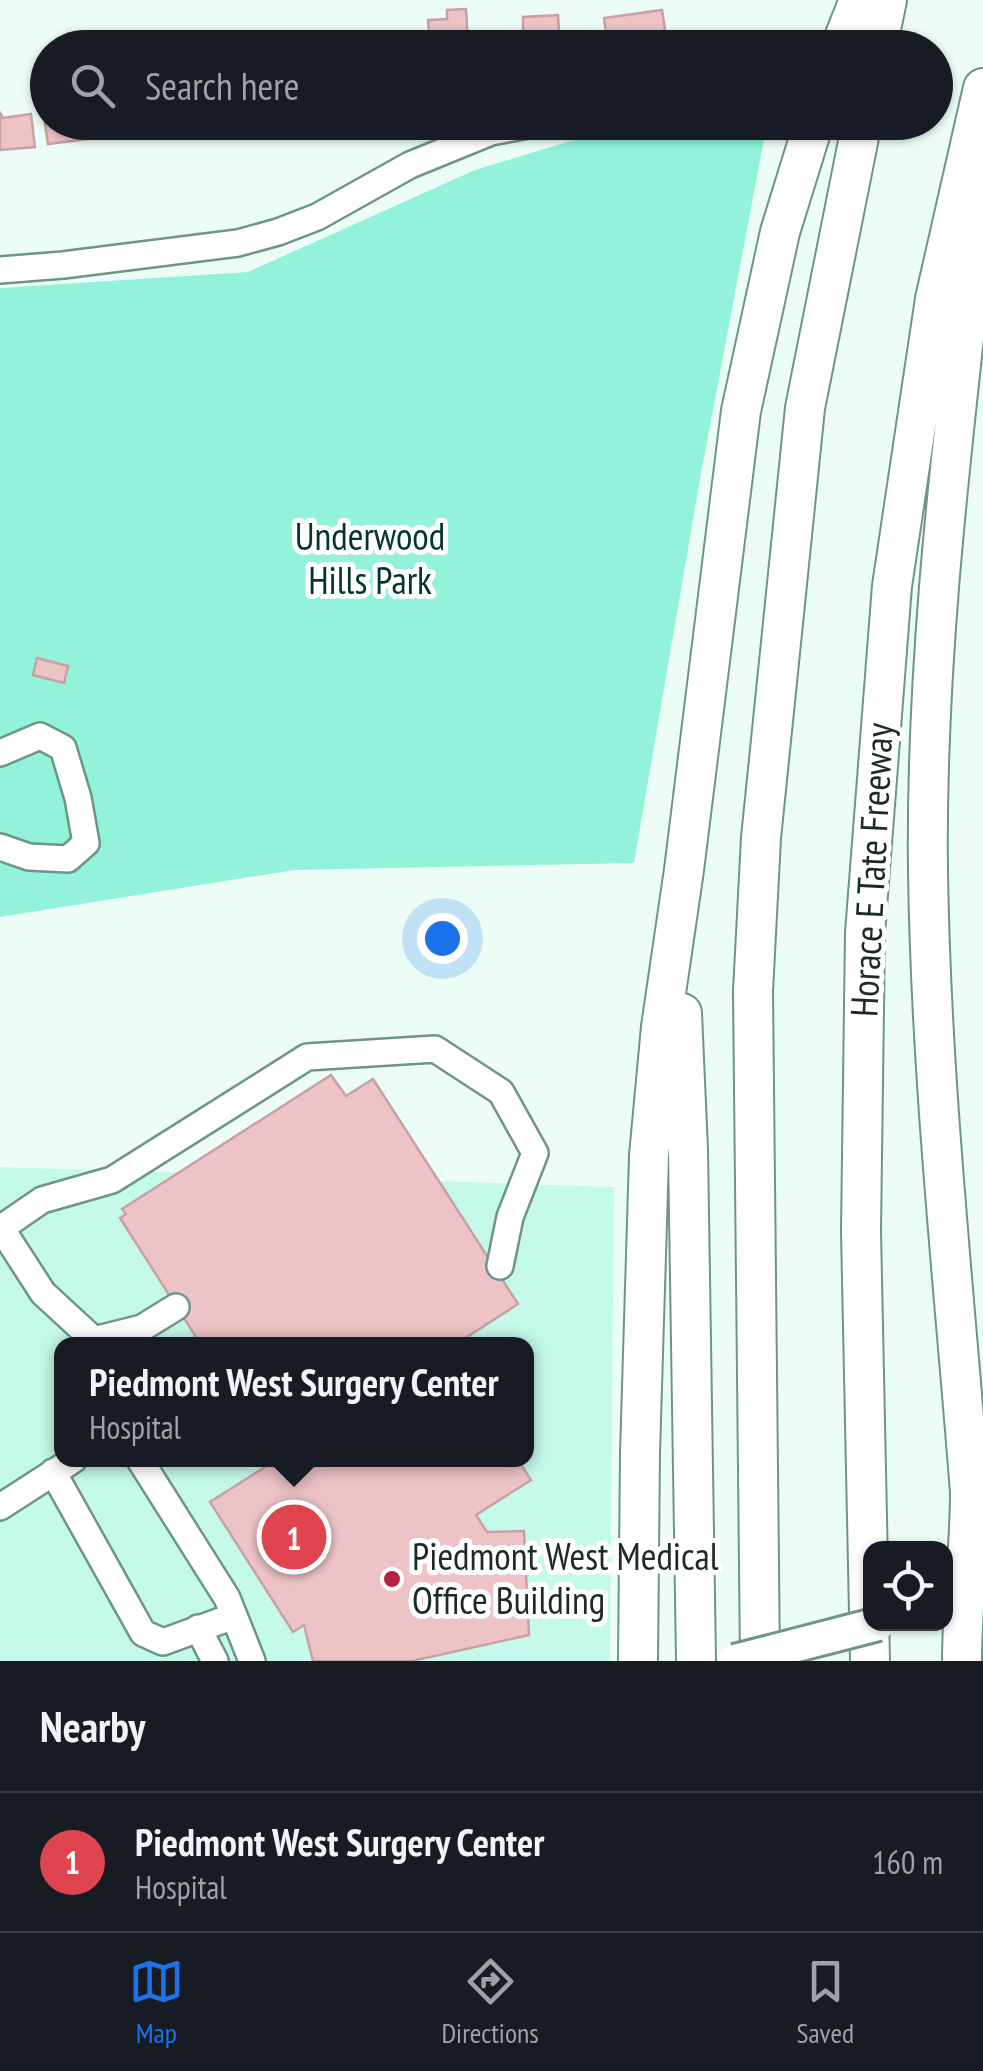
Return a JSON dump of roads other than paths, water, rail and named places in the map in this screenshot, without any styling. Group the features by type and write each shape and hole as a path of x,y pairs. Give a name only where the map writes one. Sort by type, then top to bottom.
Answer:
{"highway":[{"path":"847,30 859,0"},
{"path":"882,30 888,0"},
{"name":"Horace E Tate Freeway","path":"870,1661 861,1213 866,914 892,586 935,299 983,88"},
{"path":"638,1661 639,1473 649,1156 661,1027 741,411 780,232 808,140"},
{"path":"760,1661 753,991 761,838 806,408 858,140"},
{"path":"962,1661 962,1601 976,1502 936,1056 928,872 929,783 945,520 983,164"},
{"path":"684,870 682,1023 688,1150 696,1661"}],"main road":[{"path":"735,1661 863,1628"}],"street":[{"path":"0,270 238,243 278,232 318,217 410,165 471,140"},
{"path":"0,754 40,736 62,748 78,798 86,843 68,858 29,856 0,847"},
{"path":"91,1337 42,1293 1,1229 42,1200 112,1180 307,1057 435,1049 502,1092 535,1153 510,1217 500,1266"},
{"path":"106,1337 142,1328 176,1306"},
{"path":"0,1507 61,1467"},
{"path":"63,1467 143,1633 163,1642 234,1616"},
{"path":"144,1467 227,1598 252,1661"},
{"path":"198,1628 215,1661"}],"place":[{"name":"Piedmont West Surgery Center","path":"294,1537"},
{"name":"Piedmont West Medical Office Building","path":"392,1579"}],"park label":[{"name":"Underwood Hills Park","path":"370,559"}]}
